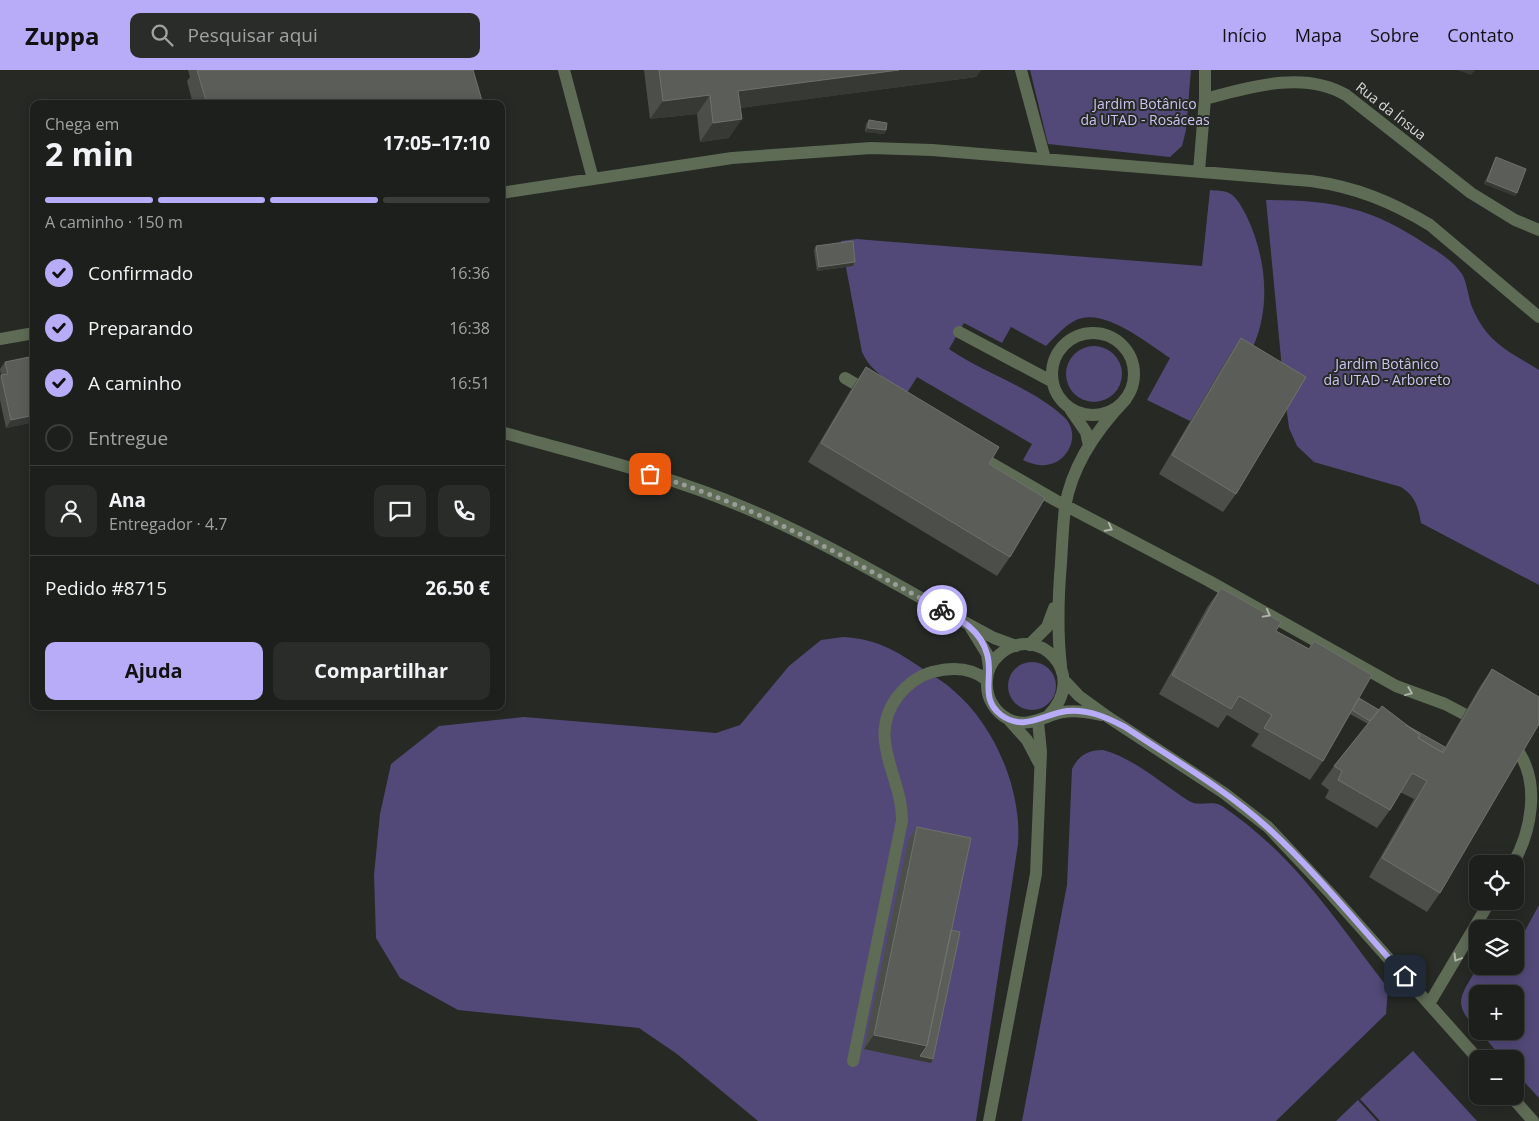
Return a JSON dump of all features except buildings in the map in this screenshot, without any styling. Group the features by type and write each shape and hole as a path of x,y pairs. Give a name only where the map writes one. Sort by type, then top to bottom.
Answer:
{"street":[{"path":"564,70 594,179"},
{"path":"1022,70 1045,159"},
{"path":"1198,171 1205,99 1205,70"},
{"name":"Rua da Ínsua","path":"1205,99 1282,81 1303,79 1324,83 1346,95 1470,193 1515,220 1539,230"},
{"path":"505,192 732,158 871,148 1045,159 1332,184 1373,195 1430,225 1539,317"},
{"path":"959,332 1053,382"},
{"path":"0,339 30,334"},
{"path":"989,1121 1036,874 1043,718 1058,706 1064,694 1058,636 1058,598 1066,506 1075,476 1089,446 1107,418 1126,399 1132,386 1134,373 1131,360 1125,348 1115,339 1102,334 1082,335 1065,345 1057,356 1053,368 1053,382 1058,395 1086,432 1089,446"},
{"path":"845,378 878,397"},
{"path":"1066,405 1078,412 1091,415 1104,414 1116,408 1126,399"},
{"path":"505,433 691,487 743,507 810,538 994,638 1042,648 1053,656 1061,667"},
{"path":"962,446 1066,506 1209,582 1396,686 1445,704 1464,714"},
{"path":"988,674 996,658 1005,650 1022,645 1047,627 1058,598"},
{"path":"968,624 980,640 987,654 987,692 991,704 1027,740 1040,765"},
{"path":"852,1061 902,821 901,800 884,743 886,724 892,705 913,681 943,669 966,670 979,674 988,674"},
{"path":"1064,680 1079,696 1108,717 1224,793 1268,827 1331,894 1470,1050"},
{"path":"1009,720 1023,723 1074,711 1108,717"},
{"path":"1518,855 1530,831 1539,802 1538,785 1533,770 1520,754"},
{"path":"1429,1004 1485,910"},
{"path":"1519,1105 1533,1121"}],"green space":[{"name":"Jardim Botânico da UTAD - Rosáceas","path":"1030,70 1191,70 1186,130 1182,146 1170,157 1048,144"},
{"path":"1210,190 1224,191 1235,197 1247,217 1262,263 1264,279 1263,311 1255,342 1242,364 1226,384 1190,421 1147,400 1170,358 1125,328 1099,318 1087,317 1072,322 1046,346 1011,327 1002,343 964,323 949,349 1038,397 1064,417 1072,432 1070,447 1060,459 1045,465 1036,465 1023,460 1032,444 917,377 907,393 875,371 862,352 841,241 857,239 1202,266"},
{"name":"Jardim Botânico da UTAD - Arboreto","path":"1266,200 1311,202 1350,208 1388,222 1407,232 1451,261 1459,270 1464,277 1471,303 1478,319 1491,337 1508,351 1539,370 1539,585 1421,523 1415,502 1410,494 1401,487 1314,462 1297,446 1289,428 1284,390"},
{"path":"1088,346 1100,346 1110,350 1118,358 1122,374 1118,390 1110,398 1100,402 1088,402 1078,398 1070,390 1066,380 1066,368 1070,358 1078,350"},
{"path":"843,637 866,640 885,647 903,656 950,688 969,705 982,722 1003,760 1010,781 1018,823 1018,844 976,1121 758,1121 677,1054 639,1028 458,1010 400,978 376,938 374,875 380,814 391,764 439,726 524,717 716,733 740,725 789,666 821,640"},
{"path":"1027,662 1037,662 1049,669 1056,681 1056,691 1049,703 1037,710 1027,710 1019,706 1012,699 1008,691 1008,681 1012,673 1019,666"},
{"path":"1103,750 1137,765 1189,801 1193,803 1218,804 1248,825 1293,867 1388,988 1386,1014 1276,1121 1022,1121 1067,885 1072,769 1084,754"},
{"path":"1539,905 1539,1098 1524,1082 1524,1050 1495,1050 1487,1040 1524,1040 1524,985 1469,985 1469,1020 1461,1005 1463,992 1473,975 1524,975 1524,932"},
{"path":"1413,1051 1477,1121 1380,1121 1360,1099"},
{"path":"1358,1100 1377,1121 1336,1121"}],"way so far":[{"path":"650,474 708,493 788,527 942,610"}],"route":[{"path":"942,610 968,624 980,640 987,654 989,668 987,692 991,704 999,713 1009,720 1023,723 1038,721 1048,716 1065,712 1084,711 1108,717 1125,727 1224,793 1268,827 1405,976"}]}
